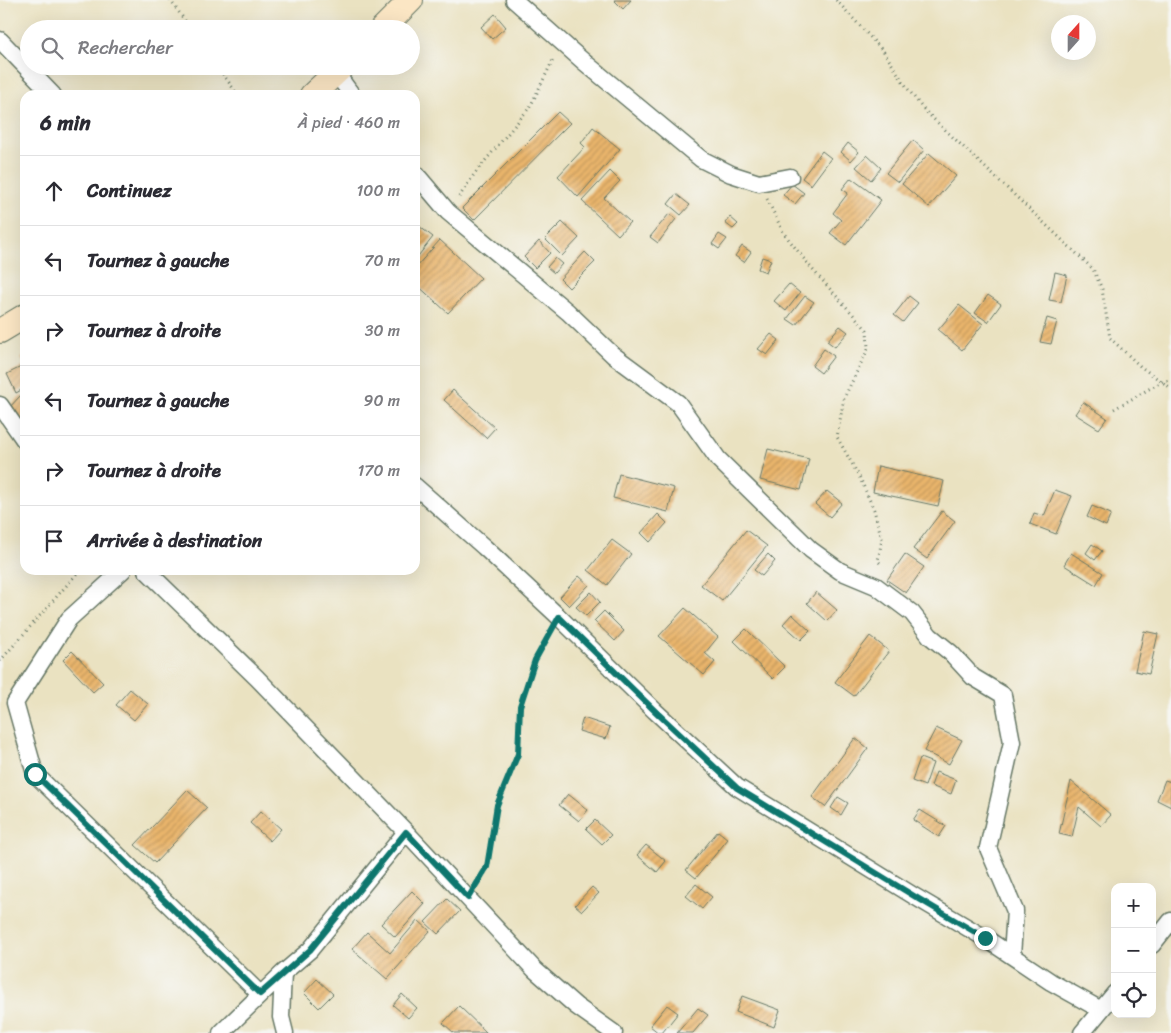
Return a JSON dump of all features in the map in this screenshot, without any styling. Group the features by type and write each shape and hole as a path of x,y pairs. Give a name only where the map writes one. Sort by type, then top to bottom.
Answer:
{"main road":[{"path":"391,20 411,0"},
{"path":"318,90 334,75"},
{"path":"0,331 20,319"}],"street":[{"path":"514,0 700,159 731,174 759,182 790,177"},
{"path":"0,40 20,61"},
{"path":"34,75 48,90"},
{"path":"342,75 350,90"},
{"path":"420,179 448,212 568,312 613,355 678,403 718,460 811,550 840,570 876,586 912,613 930,636 973,676 1003,695 1012,742 988,848 1015,910 1012,956"},
{"path":"0,405 20,434"},
{"path":"420,490 559,617 737,788 985,938 1051,982 1101,1010"},
{"path":"117,575 69,619 15,703 35,774 260,994"},
{"path":"151,575 257,678 406,832 535,970 576,1006 614,1033"},
{"path":"221,1033 260,994 310,950 406,832"},
{"path":"1156,940 1171,921"},
{"path":"283,973 281,1017 286,1033"},
{"path":"1082,1033 1111,997"}],"path":[{"path":"170,0 184,20"},
{"path":"836,0 884,52 923,109 1093,269 1102,289 1110,338 1141,367 1171,388"},
{"path":"448,212 474,173 530,107 562,42"},
{"path":"224,75 234,90"},
{"path":"759,182 782,232 867,330 868,349 844,398 838,437 860,478 874,510 882,539 878,561 880,563"},
{"path":"1114,409 1163,382 1171,380"},
{"path":"0,661 76,575"},
{"path":"468,898 487,867 497,805 518,754 520,706 535,660 559,617"}],"building":[{"path":"614,0 631,0 623,9"},
{"path":"495,14 506,27 492,39 481,27"},
{"path":"558,112 570,123 474,220 462,208"},
{"path":"593,127 620,149 578,197 558,176 585,147 581,143"},
{"path":"913,140 924,150 898,182 886,173"},
{"path":"848,143 859,152 851,161 841,152"},
{"path":"822,151 831,158 811,185 802,178"},
{"path":"929,153 956,176 929,207 902,184"},
{"path":"867,155 881,168 871,180 856,167"},
{"path":"610,171 620,181 604,198 630,222 618,235 582,201"},
{"path":"851,178 881,200 846,245 830,233 841,220 833,213 848,193 842,189"},
{"path":"792,184 804,193 795,204 783,195"},
{"path":"676,194 690,205 681,215 668,204"},
{"path":"669,214 676,219 658,243 650,237"},
{"path":"730,217 738,224 733,229 725,223"},
{"path":"562,222 579,238 562,256 545,239"},
{"path":"420,227 433,237 420,254"},
{"path":"719,234 727,239 719,249 712,244"},
{"path":"440,240 481,278 448,313 420,288 420,262"},
{"path":"539,241 550,253 535,268 524,257"},
{"path":"742,246 751,252 744,262 735,256"},
{"path":"585,252 595,262 569,288 560,279"},
{"path":"762,257 771,260 766,272 758,269"},
{"path":"555,258 562,264 554,273 547,267"},
{"path":"1055,272 1067,275 1061,302 1049,300"},
{"path":"789,284 800,293 786,311 774,301"},
{"path":"988,295 1001,304 988,322 975,313"},
{"path":"805,296 814,302 796,325 787,319"},
{"path":"909,296 918,303 903,322 894,315"},
{"path":"959,305 983,324 962,350 938,330"},
{"path":"1047,318 1057,321 1051,344 1040,342"},
{"path":"840,326 848,332 835,347 827,341"},
{"path":"771,334 779,340 767,355 758,349"},
{"path":"824,349 834,356 821,373 812,366"},
{"path":"20,368 20,391 16,393 7,374"},
{"path":"453,390 495,428 486,438 444,400"},
{"path":"20,396 20,420 8,409"},
{"path":"1083,402 1107,418 1099,429 1075,414"},
{"path":"768,449 809,459 801,490 760,480"},
{"path":"878,466 944,481 938,506 873,492"},
{"path":"619,474 674,488 668,512 613,498"},
{"path":"1055,490 1072,496 1056,534 1030,524 1034,513 1044,516"},
{"path":"827,491 842,503 830,517 815,504"},
{"path":"1092,506 1111,514 1106,526 1087,517"},
{"path":"942,511 955,521 927,559 913,549"},
{"path":"658,514 667,523 650,542 641,533"},
{"path":"746,530 767,546 722,601 701,585"},
{"path":"612,540 631,554 607,585 588,570"},
{"path":"1092,544 1102,551 1095,560 1086,553"},
{"path":"1071,553 1103,573 1096,585 1064,565"},
{"path":"768,554 775,561 762,576 754,570"},
{"path":"905,554 924,567 906,593 887,580"},
{"path":"579,576 589,585 569,606 560,597"},
{"path":"591,592 600,602 586,616 576,607"},
{"path":"816,592 837,610 827,621 807,603"},
{"path":"685,608 718,637 705,653 715,662 704,675 659,636"},
{"path":"604,611 624,631 615,641 594,621"},
{"path":"792,614 810,631 801,640 783,624"},
{"path":"746,629 785,667 773,679 734,641"},
{"path":"1144,631 1158,634 1149,674 1135,671"},
{"path":"870,636 889,651 854,696 835,682"},
{"path":"72,651 103,683 93,692 63,660"},
{"path":"130,689 148,704 134,720 116,705"},
{"path":"583,718 610,727 606,739 579,731"},
{"path":"936,728 962,740 949,764 924,751"},
{"path":"855,738 868,748 825,807 812,797"},
{"path":"920,758 933,763 925,786 912,781"},
{"path":"936,772 956,780 951,794 931,786"},
{"path":"1165,780 1171,782 1171,807 1157,800"},
{"path":"1071,781 1111,815 1101,826 1079,807 1072,837 1059,834"},
{"path":"187,790 207,808 155,863 135,845"},
{"path":"568,794 588,810 579,821 559,805"},
{"path":"838,797 848,803 841,815 831,808"},
{"path":"920,810 946,826 939,837 913,820"},
{"path":"261,811 281,829 270,841 250,823"},
{"path":"595,820 611,835 602,844 586,829"},
{"path":"718,831 728,839 696,878 686,870"},
{"path":"646,845 666,861 657,872 637,855"},
{"path":"696,884 712,897 702,909 686,896"},
{"path":"592,887 599,893 582,911 575,905"},
{"path":"412,891 425,904 395,937 381,924"},
{"path":"447,899 460,911 438,934 425,922"},
{"path":"418,920 430,931 387,979 352,949 367,932 390,953"},
{"path":"317,979 333,994 319,1008 304,993"},
{"path":"402,994 417,1008 408,1018 393,1005"},
{"path":"742,996 780,1010 774,1027 736,1012"},
{"path":"667,1005 678,1013 662,1033 659,1033 650,1026"},
{"path":"459,1006 487,1033 454,1033 443,1023"},
{"path":"698,1008 708,1015 693,1033 677,1033"}],"route":[{"path":"35,774 260,994 310,950 406,832 468,898 487,867 497,805 518,754 520,706 535,660 559,617 737,788 985,938"}]}
